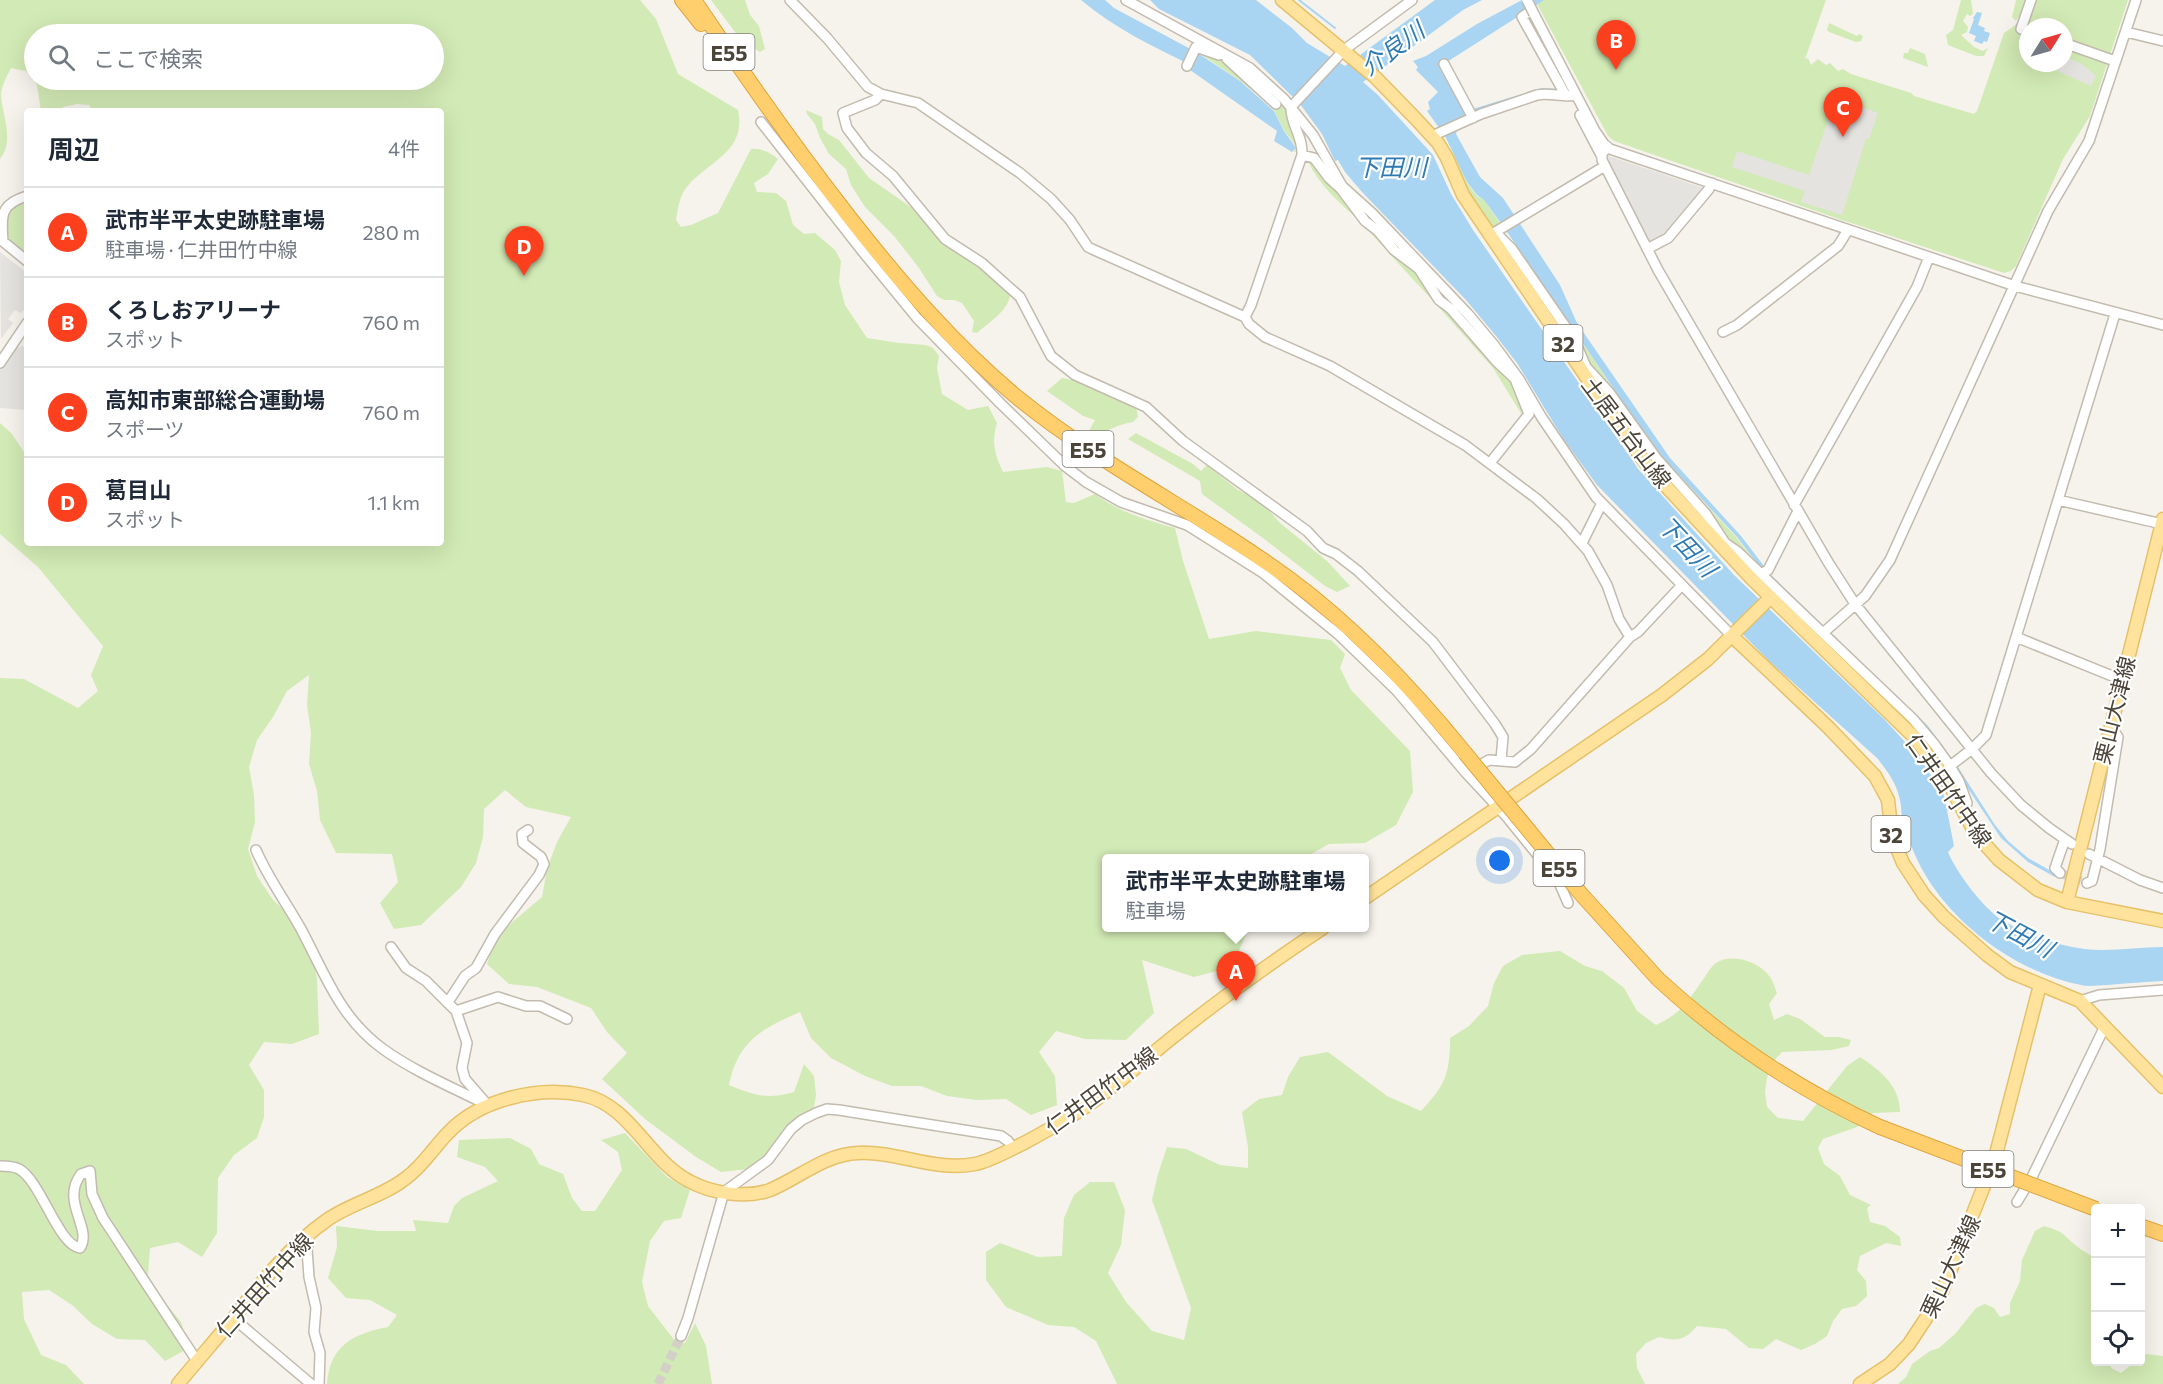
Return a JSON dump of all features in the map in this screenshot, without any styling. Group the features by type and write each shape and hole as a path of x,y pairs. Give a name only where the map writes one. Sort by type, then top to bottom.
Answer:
{"highway":[{"path":"682,0 757,94"},
{"name":"E55","path":"697,3 757,94 799,152 897,276 950,337 982,367 1056,427 1260,558 1320,603 1378,654 1405,682 1581,894 1658,979 1715,1029 1761,1062 1812,1094 1880,1127 2091,1207"},
{"path":"2145,1228 2163,1234"}],"main road":[{"name":"土居五台山線","path":"1282,0 1344,54 1375,77 1435,135 1463,195 1495,232 1650,469 1723,545 1769,598"},
{"name":"栗山大津線","path":"2067,902 2162,524"},
{"path":"1369,895 1697,669 1769,598"},
{"name":"仁井田竹中線","path":"1769,598 1915,738 1944,776 1975,832 1999,860 2038,890 2067,902 2163,921"},
{"name":"32","path":"1732,636 1828,727 1875,776 1888,800 1892,836 1903,863 1924,895 1956,930 2010,972 2068,994 2080,1001 2163,1087"},
{"name":"仁井田竹中線","path":"178,1384 260,1284 310,1233 341,1211 373,1198 409,1176 450,1131 470,1114 487,1105 540,1093 585,1095 619,1114 640,1134 658,1158 675,1173 691,1183 724,1192 752,1194 769,1190 829,1159 855,1153 877,1154 942,1166 974,1164 998,1156 1055,1126 1091,1103 1230,993 1316,932"},
{"name":"栗山大津線","path":"1860,1384 1896,1358 1915,1335 1940,1297 1995,1158 2040,985"}],"street":[{"path":"790,0 827,38 868,87 881,94 918,103 1020,172 1064,213 1088,247 1245,317 1253,328 1265,337 1330,366 1466,445 1490,463 1537,499 1582,543 1607,585 1619,619 1630,637"},
{"path":"1126,0 1264,79 1292,106 1313,135 1342,188"},
{"path":"1245,317 1302,155 1302,140 1291,115 1292,106 1344,54 1412,0"},
{"path":"1527,0 1530,14 1571,96 1595,131 1604,151 1605,166 1647,249 1796,508 1855,604 1972,749 2022,805 2069,841 2055,868 2060,873"},
{"path":"2025,18 2031,0"},
{"path":"1826,631 1865,596 1890,560 2048,211 2089,141 2136,0"},
{"path":"2126,32 2163,41"},
{"path":"2073,46 2115,61"},
{"path":"1187,66 1196,47 1227,56 1276,104"},
{"path":"1444,64 1471,114"},
{"path":"881,94 875,100 843,113 851,134 866,153 899,184 945,239 997,275 1020,297 1051,356 1075,375 1146,407 1183,441 1307,531 1323,548 1336,554 1358,571 1433,642 1503,737 1501,760"},
{"path":"1435,135 1456,125 1471,114 1537,95 1571,96"},
{"path":"761,122 917,318 1065,466 1086,482 1121,502 1187,525 1263,573 1364,657 1397,691 1558,880 1568,903"},
{"path":"1604,151 1712,183 1845,233 1929,257 2015,286 2163,325"},
{"path":"1302,155 1314,158 1329,178 1372,213 1420,267 1468,314 1494,345 1558,442 1602,503 1732,636"},
{"path":"1495,232 1605,166"},
{"path":"1647,249 1672,234 1712,183"},
{"path":"24,197 8,205 1,219 1,240 24,259"},
{"path":"1723,332 1737,325 1838,246 1845,233"},
{"path":"1764,572 1796,508 1917,287 1929,257"},
{"path":"1953,764 1986,735 2115,314"},
{"path":"0,363 24,327"},
{"path":"1490,463 1529,414 1518,380"},
{"path":"2058,500 2162,524"},
{"path":"1582,543 1602,503"},
{"path":"1723,545 1738,552 1764,572 1913,719 1953,764 1967,803 1962,807"},
{"path":"1466,773 1488,760 1515,762 1531,749 1630,637 1638,632 1682,585"},
{"path":"2016,637 2122,680"},
{"path":"2087,883 2092,881 2093,856 2118,737 2110,726"},
{"path":"448,1002 465,976 476,968 495,934 539,875 543,864 541,857 523,843 522,834 528,830"},
{"path":"256,850 334,995 352,1020 382,1049 411,1068 487,1105"},
{"path":"2093,856 2140,880 2163,888"},
{"path":"391,947 406,968 426,981 456,1011 466,1043 462,1068 465,1079 487,1105"},
{"path":"2080,1001 2099,995 2163,990"},
{"path":"456,1011 498,997 526,1006 540,1006 567,1019"},
{"path":"488,1000 510,1007"},
{"path":"2017,1202 2032,1177 2104,1028"},
{"path":"681,1336 724,1192 768,1160 791,1129 802,1120 827,1109 846,1110 1000,1136 1013,1148"},
{"path":"0,1166 11,1166 21,1170 46,1204 64,1237 71,1245 80,1248 82,1234 73,1205 74,1190 81,1174 90,1172 92,1194 103,1218 197,1361"},
{"path":"310,1233 307,1249 309,1277 316,1308 314,1332 320,1353 317,1384"},
{"path":"233,1318 317,1384"}],"green space":[{"path":"0,0 640,0 656,19 678,74 738,110 737,136 731,146 724,155 695,178 682,195 676,220 681,227 718,213 751,149 766,151 778,159 768,174 754,183 757,192 776,193 786,201 793,225 804,234 815,233 835,250 841,261 839,282 845,305 867,338 926,345 933,348 939,356 937,368 942,394 968,410 988,406 997,423 994,437 995,449 1003,472 1047,467 1062,471 1066,502 1074,503 1095,494 1123,511 1175,528 1183,561 1209,639 1256,631 1331,640 1345,654 1340,668 1351,690 1410,751 1413,792 1396,825 1365,843 1329,844 1311,854 1102,854 1102,932 1247,932 1232,967 1194,977 1142,960 1154,1013 1126,1040 1085,1039 1056,1031 1039,1052 1055,1076 1057,1105 1031,1115 1006,1099 976,1100 947,1096 921,1086 892,1086 865,1076 831,1058 811,1038 800,1012 774,1024 753,1038 745,1047 738,1057 729,1085 768,1096 794,1092 804,1064 814,1076 816,1095 813,1113 771,1152 748,1169 721,1172 696,1157 645,1119 602,1079 627,1053 607,1032 591,1008 537,987 509,984 487,964 496,936 542,897 547,869 557,842 571,817 526,807 505,790 484,809 483,837 476,863 461,887 421,925 394,929 380,903 398,882 392,854 336,853 320,820 317,791 309,764 311,733 307,705 309,675 287,691 257,740 249,767 254,795 255,822 248,849 257,876 273,900 294,919 312,951 317,979 319,1034 292,1044 264,1042 249,1065 264,1090 264,1117 257,1138 234,1155 218,1178 217,1233 202,1257 178,1242 150,1248 148,1275 163,1300 181,1322 189,1348 165,1361 145,1340 117,1339 92,1324 72,1305 49,1290 22,1292 24,1319 41,1355 66,1365 84,1384 0,1384 0,678 24,679 78,708 98,691 91,675 103,646 38,567 0,534 0,423 12,434 24,452 24,546 444,546 444,108 91,108 89,105 77,104 62,108 41,108 38,90 444,90 444,24 24,24 24,71 11,68 2,89 7,144 0,159"},
{"path":"711,0 745,0 750,15 759,26 765,49 760,52 741,40"},
{"path":"1544,0 1826,0 1805,59 1808,58 1811,65 1818,59 1826,65 1830,63 1838,71 1843,69 1851,74 1911,93 1914,96 1974,114 2004,33 2019,20 2019,72 2073,72 2073,18 2020,18 2022,12 2016,21 2012,17 2016,0 2025,0 2025,3 2027,0 2128,0 2090,116 2063,159 2016,266 2004,273 1842,220 1614,141 1608,136 1537,4"},
{"path":"1961,0 1971,0 1973,14 1970,16 1967,14 1963,21 1968,27 1967,32 1961,35 1974,47 1983,51 1988,48 1984,56 1976,56 1948,45 1946,35 1953,30"},
{"path":"1829,23 1857,36 1859,34 1863,36 1861,41 1856,42 1829,32 1827,30"},
{"path":"1910,48 1925,54 1928,67 1903,58 1904,53 1908,53"},
{"path":"1196,51 1227,60 1263,88 1257,76 1285,106 1298,141 1298,151 1293,152 1297,148 1284,130 1274,110 1264,100"},
{"path":"806,110 822,117 823,129 839,140 869,178 915,210 957,253 992,277 1010,296 1005,307 977,333 972,332 974,321 962,303 944,300 937,296 894,236 865,207 851,185 846,169 829,154"},
{"path":"1446,142 1459,163 1467,183 1477,196 1484,200 1502,226 1492,230 1465,189 1444,143"},
{"path":"1307,160 1311,160 1361,222 1324,186"},
{"path":"24,201 24,255 11,243 7,227 9,211 19,202"},
{"path":"1363,225 1417,268 1435,298 1434,302"},
{"path":"1440,303 1511,377 1527,413 1524,418 1493,368 1436,304"},
{"path":"1558,307 1634,419 1631,420 1595,376 1555,309"},
{"path":"1062,378 1084,382 1136,406 1138,417 1133,422 1106,430 1089,431 1095,420 1083,416 1047,391"},
{"path":"1635,420 1666,461 1736,537 1763,571 1724,539 1632,423"},
{"path":"1136,433 1193,464 1201,471 1207,465 1238,490 1261,501 1280,523 1327,561 1350,586 1337,592 1325,586 1202,494 1200,481 1128,439"},
{"path":"1560,951 1585,966 1602,971 1624,988 1637,1011 1656,1025 1682,1007 1710,969 1722,960 1744,960 1765,971 1777,993 1769,1004 1774,1020 1787,1014 1800,1019 1825,1037 1851,1040 1849,1046 1832,1050 1782,1052 1772,1063 1765,1092 1767,1107 1778,1118 1803,1121 1847,1066 1860,1057 1875,1067 1893,1087 1897,1094 1900,1112 1873,1113 1857,1127 1823,1139 1818,1148 1824,1164 1840,1176 1850,1195 1871,1205 1867,1208 1870,1222 1885,1226 1900,1237 1901,1246 1886,1243 1860,1256 1857,1270 1866,1281 1867,1296 1856,1306 1842,1309 1833,1321 1827,1336 1801,1350 1776,1339 1763,1349 1749,1348 1726,1329 1697,1326 1680,1339 1659,1337 1646,1343 1636,1354 1637,1368 1645,1384 1117,1384 1096,1341 1074,1327 1048,1325 1006,1307 986,1280 986,1252 1000,1243 1038,1257 1062,1256 1064,1218 1074,1195 1090,1182 1114,1182 1125,1210 1121,1245 1108,1273 1126,1302 1152,1331 1184,1340 1191,1308 1152,1200 1167,1147 1186,1149 1220,1165 1248,1168 1248,1147 1242,1112 1259,1099 1282,1095 1288,1077 1300,1057 1328,1052 1387,1096 1421,1111 1445,1079 1450,1038 1469,1026 1488,1006 1494,983 1503,966 1522,955"},
{"path":"625,1133 667,1177 690,1190 681,1218 664,1221 650,1241 642,1282 648,1306 675,1341 685,1343 695,1323 706,1346 712,1384 327,1384 329,1371 338,1351 364,1333 388,1327 397,1315 370,1300 346,1298 328,1278 337,1247 336,1226 378,1231 416,1231 413,1220 448,1223 454,1206 462,1198 498,1181 485,1167 457,1157 459,1140 510,1138 531,1149 539,1164 563,1174 572,1198 582,1211 595,1211 622,1170 618,1152 601,1140"},
{"path":"2044,1226 2054,1229 2091,1255 2091,1366 2111,1366 2121,1373 2130,1366 2145,1366 2146,1354 2163,1356 2163,1384 1898,1384 1906,1377 1912,1364 1930,1351 1939,1348 1955,1334 1976,1308 1985,1304 1994,1308 2000,1317 2010,1314 2010,1303 2020,1281 2022,1260 2035,1231"}],"shaded area":[{"path":"2073,60 2082,64 2096,76 2091,86 2060,72 2073,72"},
{"path":"1836,98 1878,113 1869,139 1866,139 1842,215 1801,202 1805,191 1732,167 1737,151 1809,175"},
{"path":"1606,155 1707,189 1668,234 1648,244 1606,162"},
{"path":"0,252 24,271 24,310 21,313 15,310 8,319 13,323 1,339"},
{"path":"14,346 24,347 24,410 0,408 0,370"}],"water":[{"path":"1081,0 1105,0 1114,8 1196,52 1240,81 1274,111 1296,148 1292,152 1274,141 1277,131 1190,70 1191,65 1120,28"},
{"name":"下田川","path":"1150,0 1256,0 1307,43 1345,66 1435,0 1482,0 1463,10 1411,48 1404,50 1405,52 1363,82 1378,95 1433,155 1451,194 1473,230 1639,470 1734,575 1884,719 1919,757 1944,795 1954,846 1948,852 1957,870 1979,899 2002,920 2032,935 2063,945 2094,950 2163,947 2163,981 2081,985 2052,977 2023,964 1995,948 1970,928 1947,905 1928,879 1914,852 1905,823 1902,822 1899,795 1877,758 1769,661 1597,485 1564,440 1517,363 1496,336 1466,300 1362,192 1338,160 1335,161 1322,134 1300,104 1250,55 1159,9"},
{"path":"1522,0 1544,0 1439,67 1444,76 1447,75 1466,111 1542,88 1558,89 1559,92 1545,90 1457,130 1456,134 1480,177 1503,198 1560,285 1577,323 1670,458 1741,536 1770,574 1834,635 1833,637 1763,571 1737,537 1666,461 1633,417 1503,226 1467,182 1445,136 1427,111 1430,109 1428,102 1438,92 1416,70 1418,67 1413,61 1426,56 1477,24"},
{"path":"1977,12 1982,13 1978,25 1990,33 1987,42 1984,41 1982,44 1974,41 1976,36 1969,33"},
{"path":"1844,645 1928,726 2008,841 2028,858 2058,875 2055,877 2028,862 2001,838 1933,736"}],"waterway":[{"path":"1299,0 1335,28"}],"tunnel":[{"path":"2060,873 2087,883"},
{"path":"658,1384 681,1336"}],"place":[{"name":"くろしおアリーナ","path":"1616,70"},
{"name":"高知市東部総合運動場","path":"1843,137"},
{"name":"葛目山","path":"524,276"},
{"name":"武市半平太史跡駐車場","path":"1236,1001"}],"water label":[{"name":"介良川","path":"1392,48"}]}
